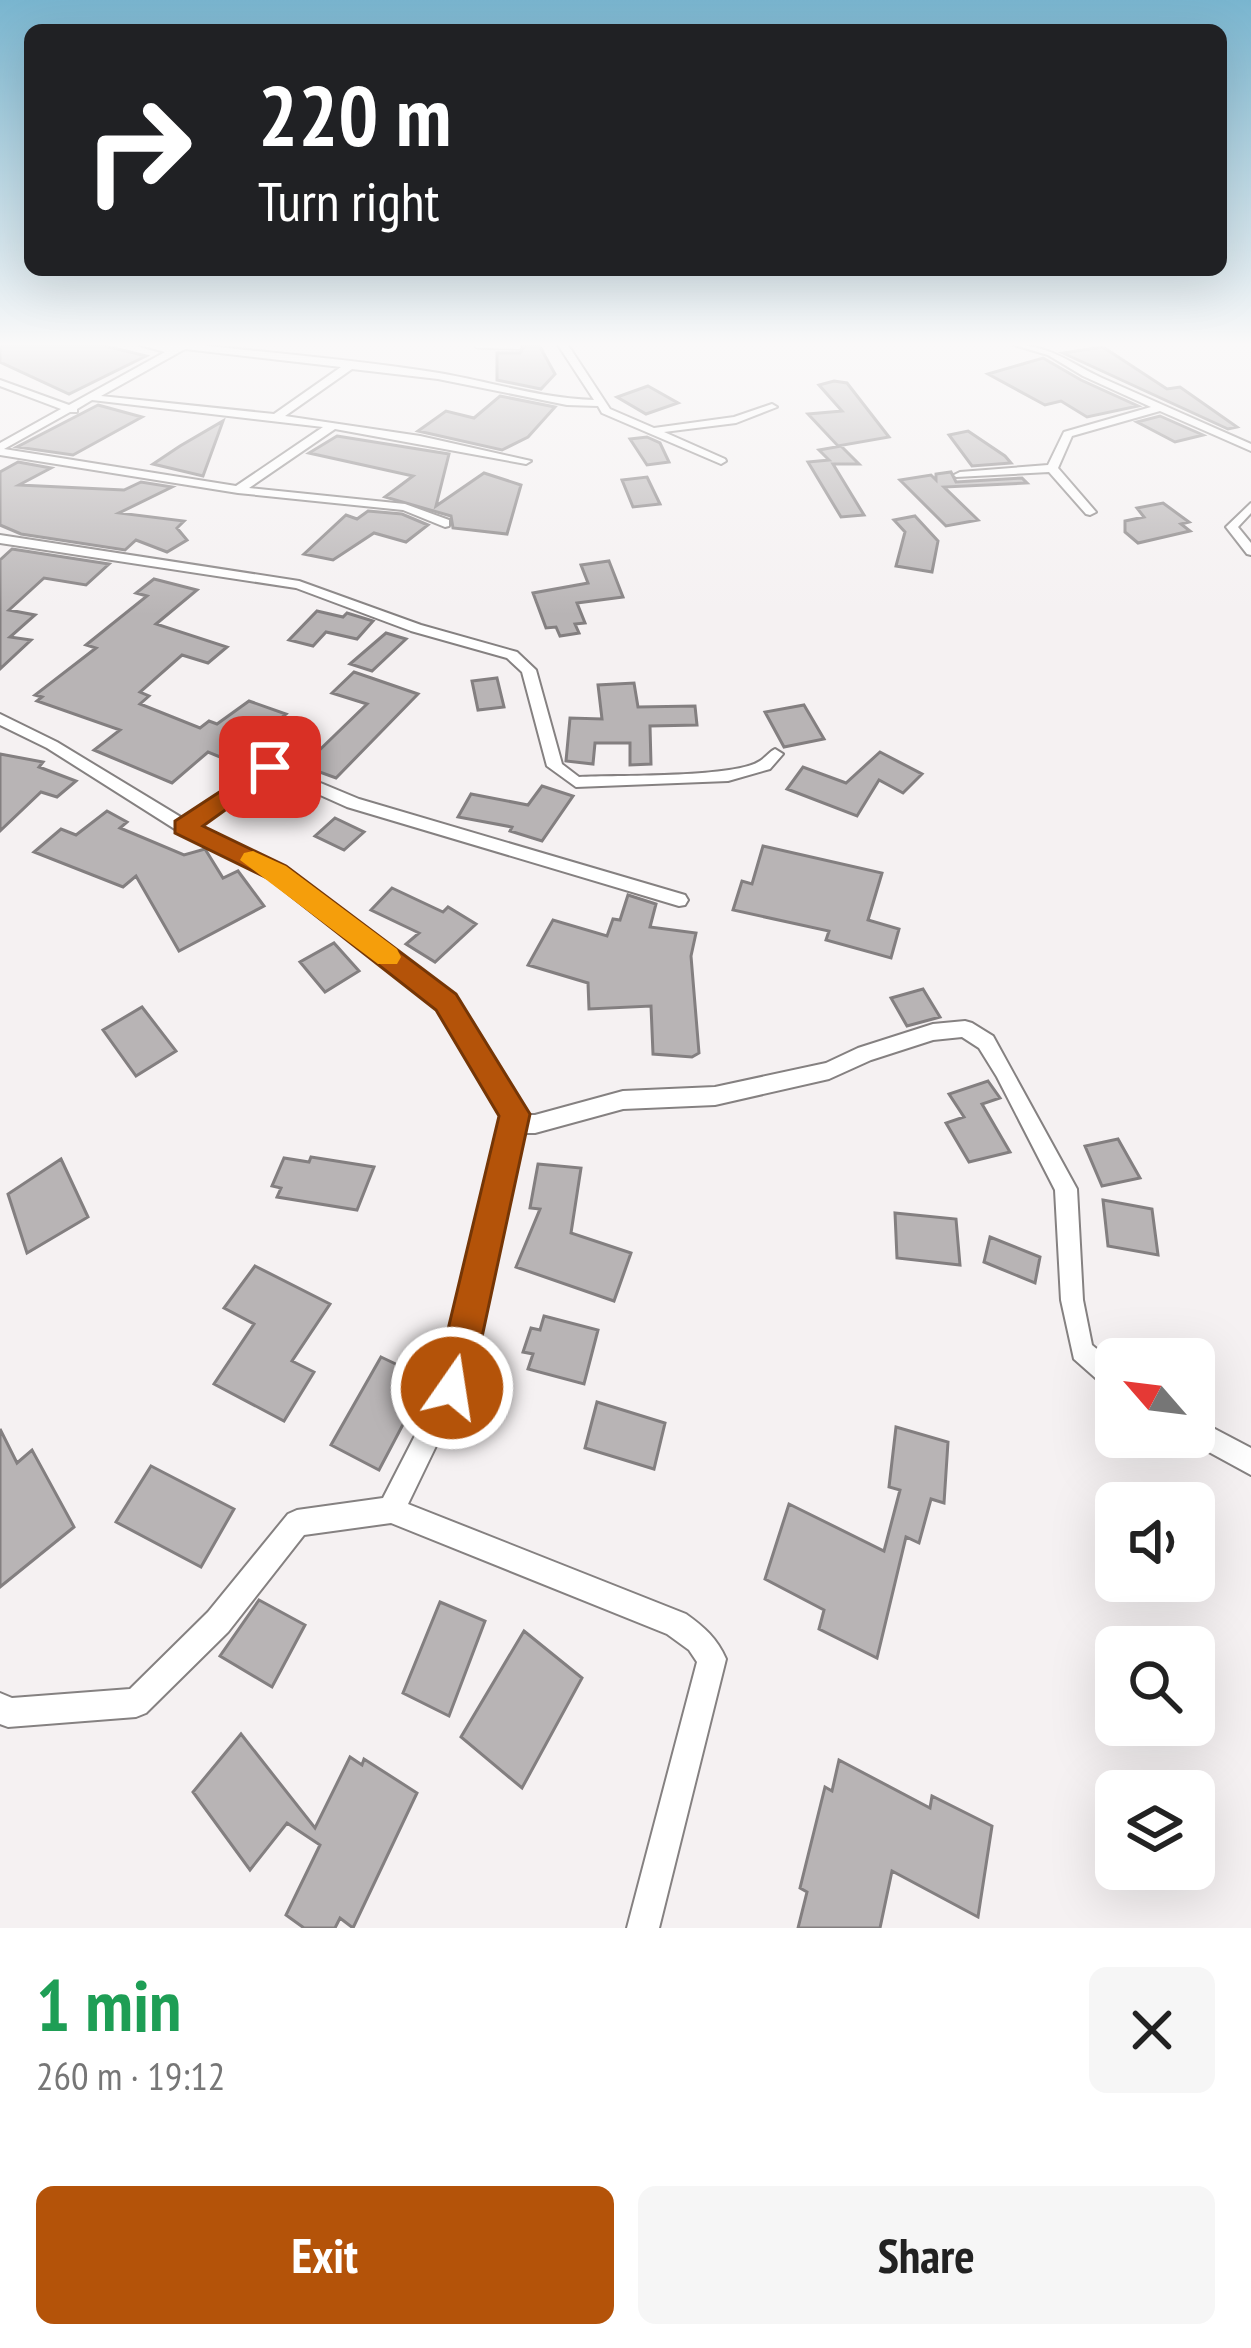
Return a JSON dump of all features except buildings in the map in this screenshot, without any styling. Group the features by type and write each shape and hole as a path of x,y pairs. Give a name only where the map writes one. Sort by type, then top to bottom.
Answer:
{"street":[{"path":"238,490 319,435"},
{"path":"382,435 526,461"},
{"path":"659,435 721,461"},
{"path":"1052,468 1070,435"},
{"path":"1221,435 1251,448"},
{"path":"0,449 238,490 405,507 445,523"},
{"path":"960,475 1052,468"},
{"path":"1052,468 1090,512"},
{"path":"1251,506 1232,527 1251,551"},
{"path":"2,543 299,585 416,628 512,656 529,670 555,766 576,782 728,776 764,764 775,754"},
{"path":"0,719 52,745 184,827 278,872 446,1002 515,1114 452,1388 391,1510"},
{"path":"184,827 270,767 353,802 679,900"},
{"path":"513,1124 535,1124 623,1100 715,1096 830,1071 933,1032 965,1028 986,1042 1066,1189 1072,1300 1082,1351 1095,1362"},
{"path":"1215,1442 1251,1462"},
{"path":"0,1707 8,1713 136,1703 218,1622 297,1523 391,1510 676,1624 699,1640 712,1659 643,1928"}],"slow traffic":[{"path":"253,860 278,872 388,957"}],"route":[{"path":"270,767 184,827 278,872 446,1002 515,1114 452,1388"}]}
